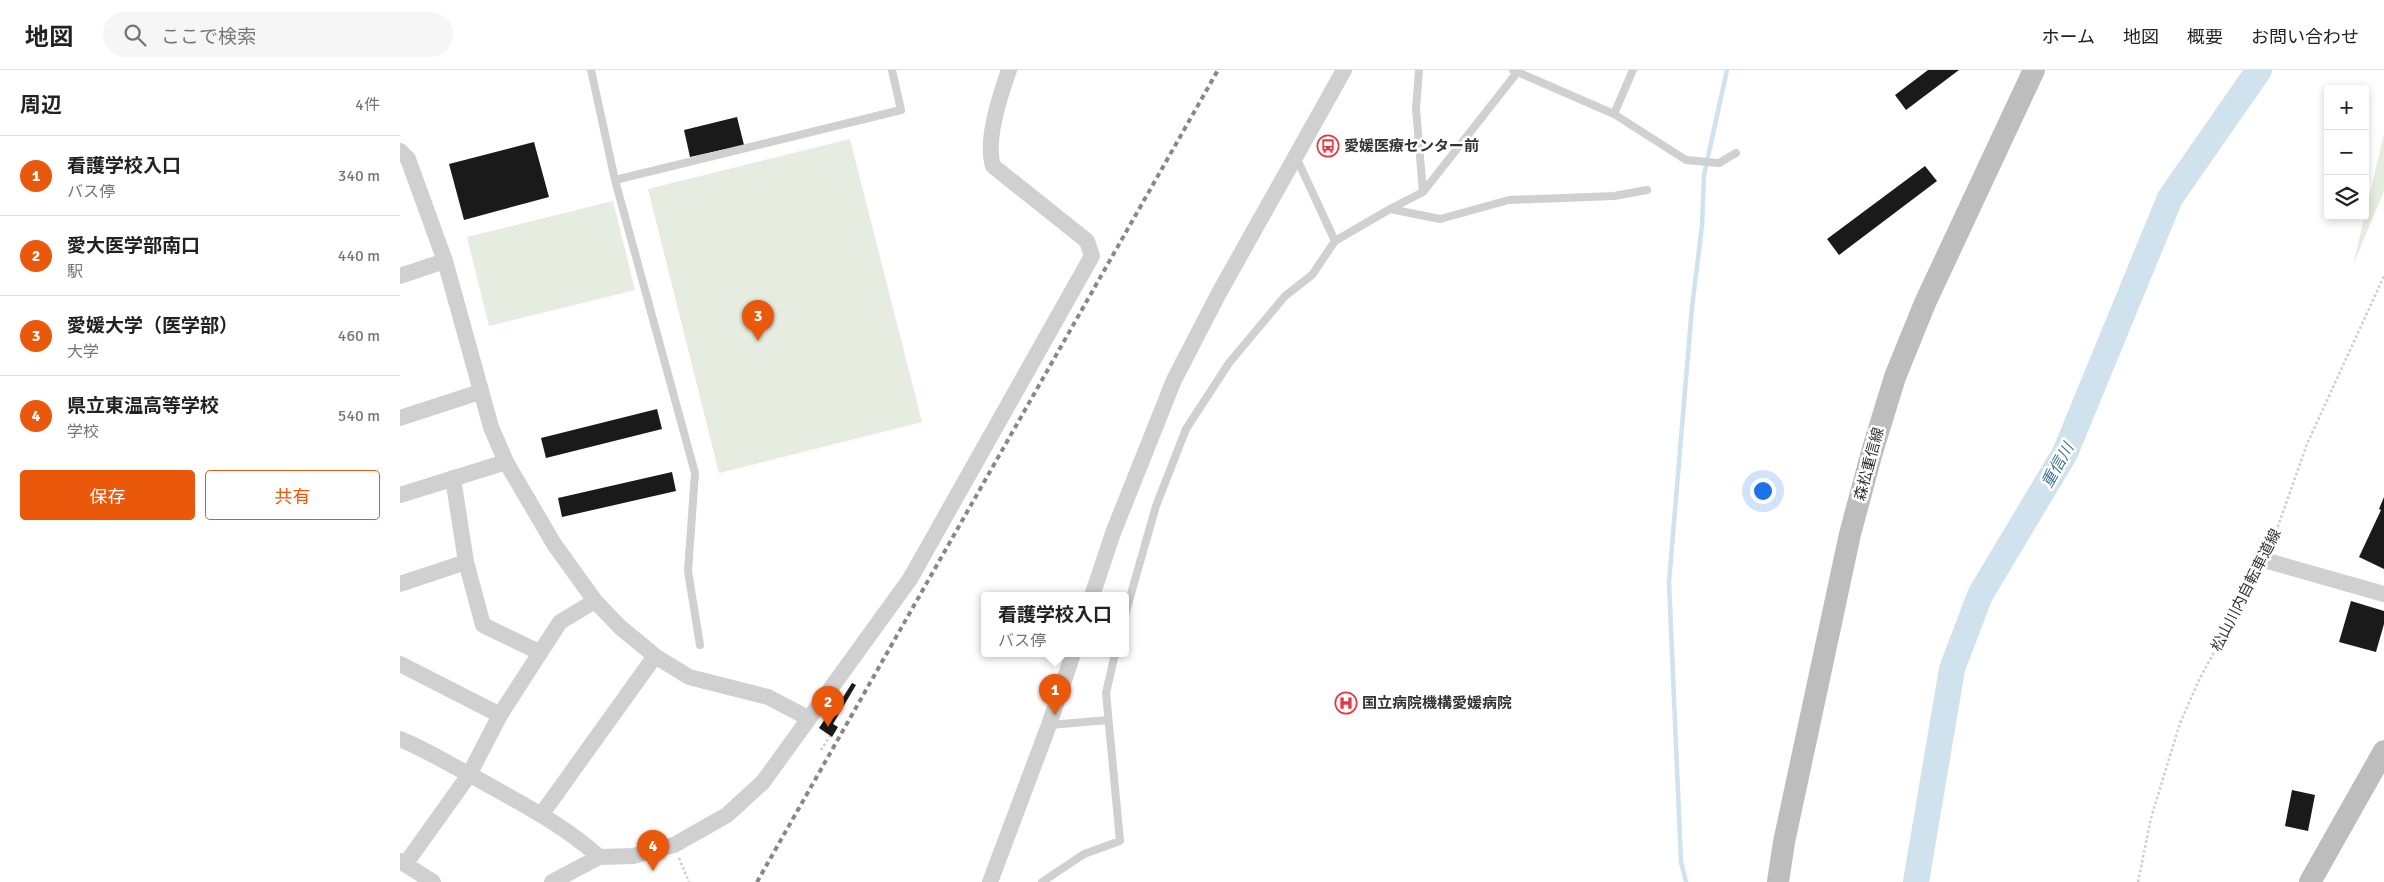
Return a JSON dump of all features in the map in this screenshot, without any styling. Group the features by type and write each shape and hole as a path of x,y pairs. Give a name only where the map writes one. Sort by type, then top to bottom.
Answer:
{"main road":[{"name":"森松重信線","path":"1778,882 1784,842 1850,534 1895,377 1925,304 2034,70"},
{"path":"2310,882 2384,751"}],"street":[{"path":"552,882 599,857 633,856 674,845 727,814 763,782 910,579 1092,256 1087,242 993,166 990,155 1000,96 1009,70"},
{"path":"1093,592 1113,533 1174,380 1219,293 1344,70"},
{"path":"400,151 408,159 445,261 480,392 491,427 506,462 554,544 595,602 620,627 655,656 689,677 768,697 808,718"},
{"path":"400,276 445,261"},
{"path":"400,418 480,392"},
{"path":"400,495 506,462"},
{"path":"453,478 466,562 483,626 539,652"},
{"path":"2264,560 2384,594"},
{"path":"400,584 466,562"},
{"path":"433,882 403,862 469,775 500,715 560,622 595,602"},
{"path":"540,815 655,656"},
{"path":"990,882 1049,725 1072,657"},
{"path":"400,664 500,715"},
{"path":"400,739 428,751 540,815 581,841 599,857"}],"lane":[{"path":"591,70 615,180 695,473 688,571 700,645"},
{"path":"615,180 901,110 892,70"},
{"path":"1419,70 1416,109 1423,192"},
{"path":"1614,114 1633,70"},
{"path":"1129,602 1156,506 1186,429 1229,363 1285,296 1312,275 1335,241 1423,192 1516,71 1614,114 1686,160 1719,163 1736,153"},
{"path":"1296,157 1335,241"},
{"path":"1390,209 1440,219 1509,200 1614,196 1646,190"},
{"path":"1042,882 1084,854 1120,841 1106,693 1115,657"},
{"path":"1049,725 1108,720"}],"path":[{"name":"松山川内自転車道線","path":"2138,882 2151,818 2180,723 2200,678 2264,560 2277,532 2307,444 2384,276"},
{"path":"822,750 830,736"},
{"path":"674,845 689,882"}],"shaded area":[{"path":"2384,134 2384,191 2353,265 2364,220 2369,220 2369,197"},
{"path":"850,139 922,422 719,473 648,189"},
{"path":"613,201 635,290 489,326 467,237"}],"building":[{"path":"1928,70 1959,70 1906,110 1895,95"},
{"path":"737,117 744,145 690,157 684,130"},
{"path":"534,142 549,197 464,220 449,164"},
{"path":"1925,166 1937,181 1839,255 1827,239"},
{"path":"657,409 662,429 546,458 541,438"},
{"path":"672,472 676,491 562,517 558,498"},
{"path":"2384,497 2384,569 2359,557 2381,510 2379,509"},
{"path":"2351,601 2384,611 2384,624 2376,652 2339,642"},
{"path":"852,683 856,685 833,724 838,727 832,737 819,728 825,719 828,721"},
{"path":"2292,790 2315,795 2308,831 2285,826"}],"waterway":[{"path":"1686,882 1681,862 1669,582 1692,307 1702,226 1704,175 1727,70"},
{"name":"重信川","path":"1916,882 1952,669 1980,595 2065,453 2170,198 2259,70"}],"railway":[{"path":"757,882 1218,70"}],"place":[{"name":"愛媛医療センター前","path":"1328,146"},
{"name":"愛媛大学（医学部）","path":"758,341"},
{"name":"国立病院機構愛媛病院","path":"1346,703"},
{"name":"看護学校入口","path":"1055,715"},
{"name":"愛大医学部南口","path":"828,727"},
{"name":"県立東温高等学校","path":"653,871"}]}
